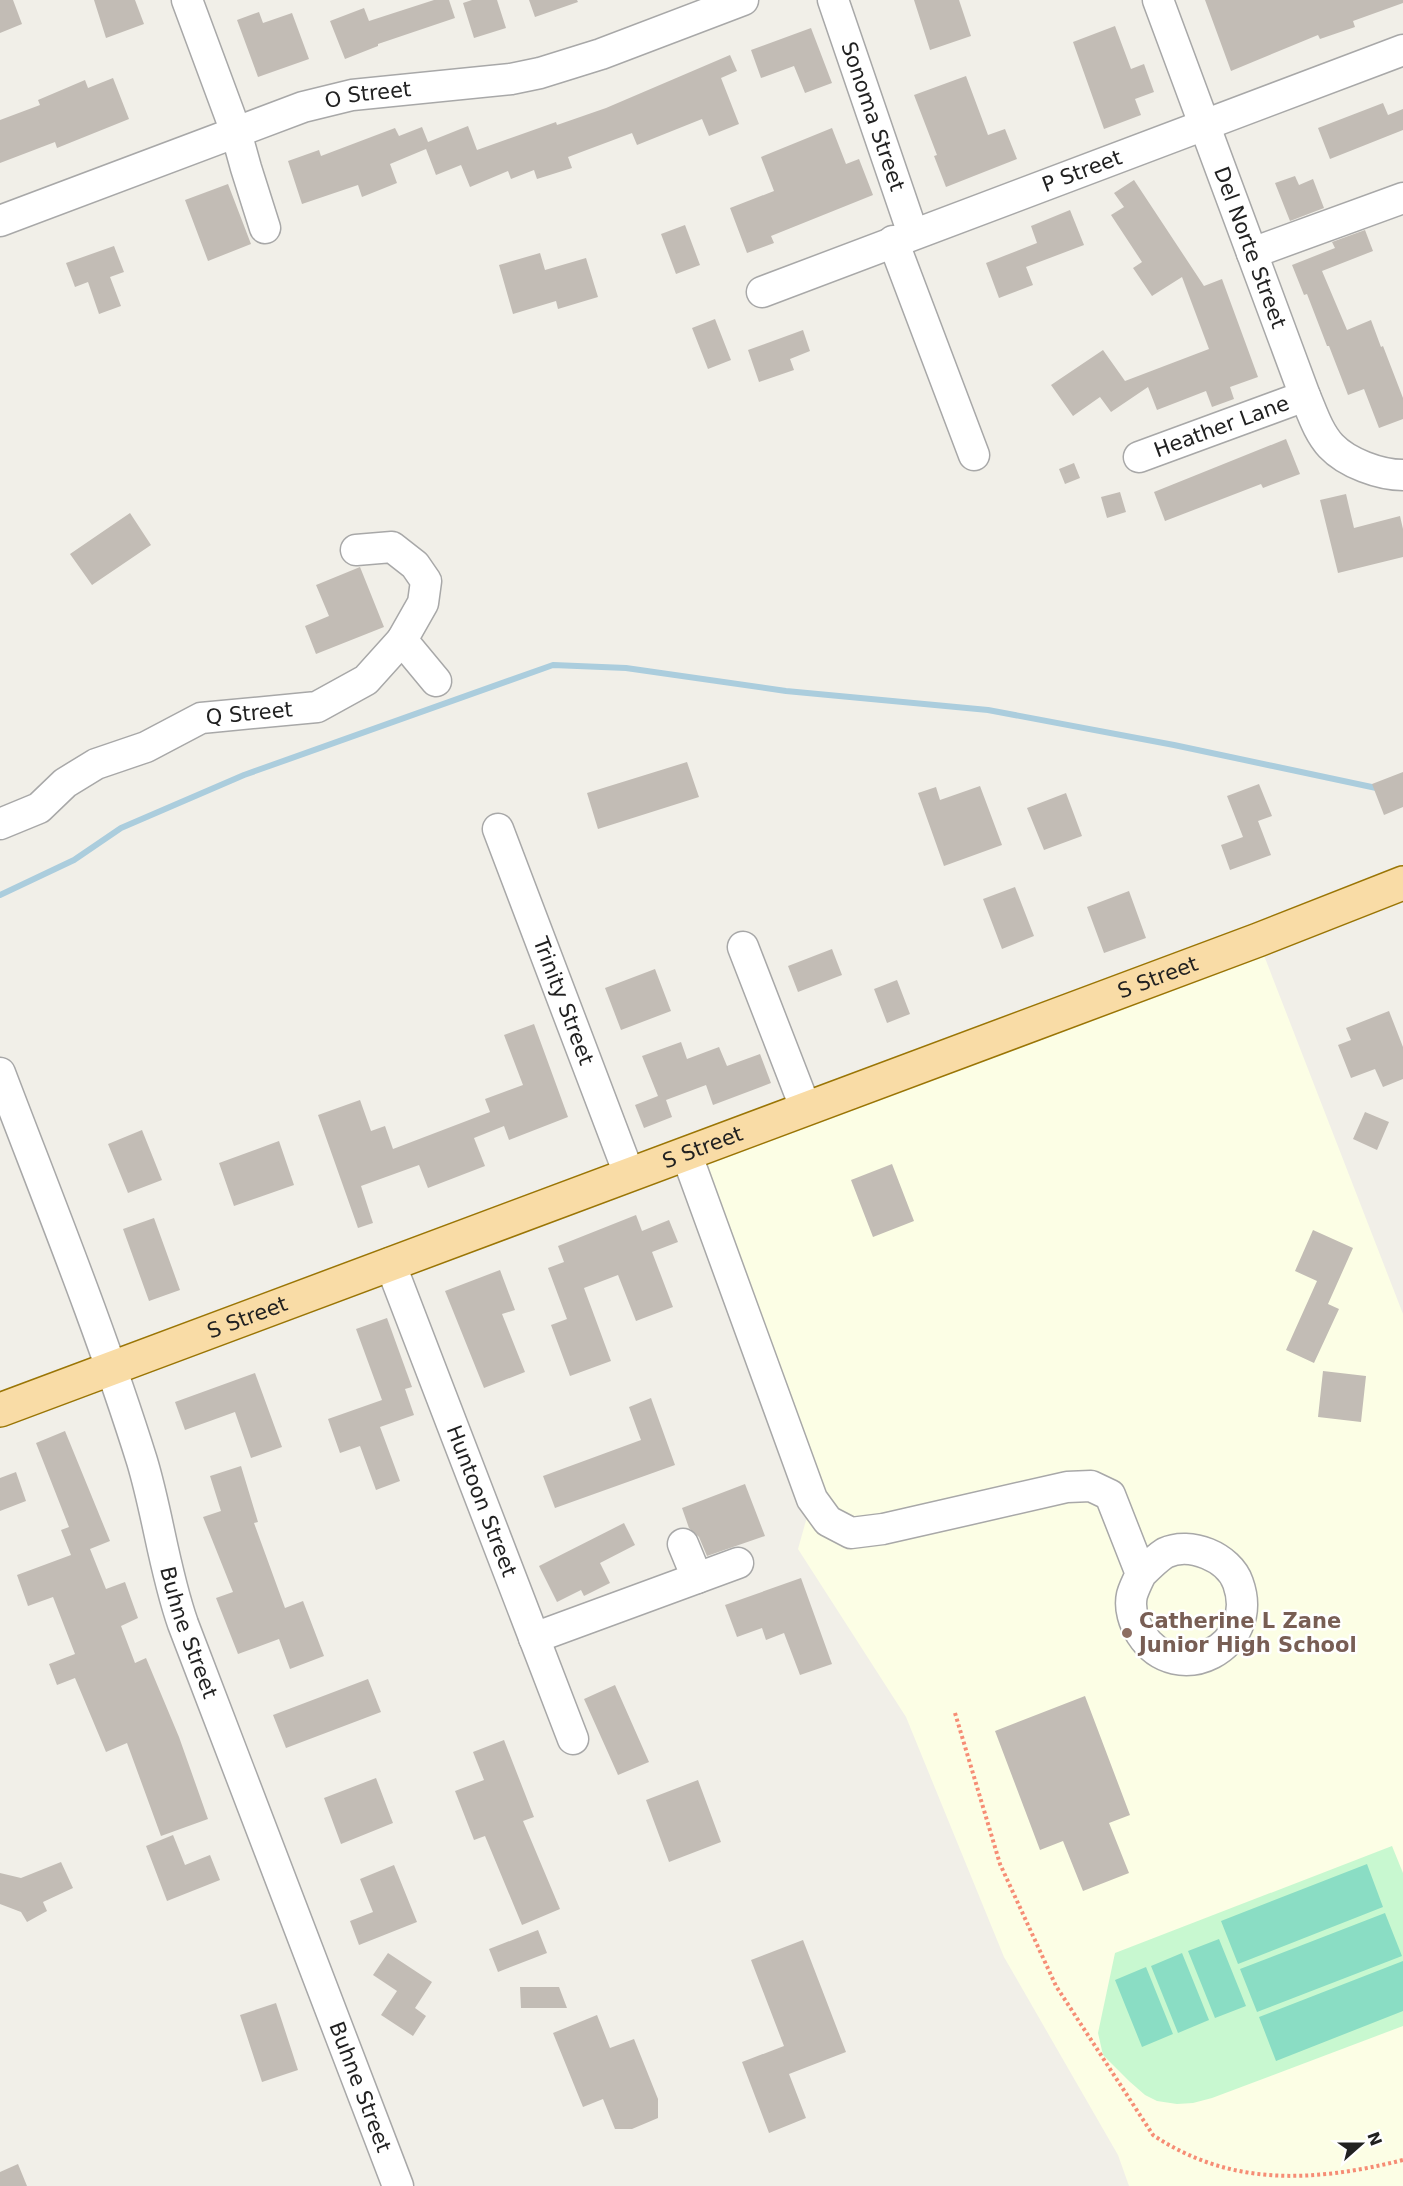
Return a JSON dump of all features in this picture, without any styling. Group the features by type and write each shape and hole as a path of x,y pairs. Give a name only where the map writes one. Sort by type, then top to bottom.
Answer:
{"main road":[{"name":"S Street","path":"0,1410 1247,944 1403,883"}],"street":[{"path":"187,0 236,132 265,228"},
{"name":"O Street","path":"0,221 303,107 332,99 374,92 511,79 558,68 743,0"},
{"name":"Sonoma Street","path":"833,0 903,238 974,455"},
{"name":"Del Norte Street","path":"1158,0 1305,396 1320,430 1331,446 1346,457 1389,472"},
{"name":"P Street","path":"762,292 1403,50"},
{"path":"1252,253 1403,198"},
{"name":"Heather Lane","path":"1139,458 1305,396"},
{"name":"Q Street","path":"0,824 39,808 65,783 96,764 146,747 201,718 317,706 366,680 402,640 423,603 426,581 415,565 392,547 356,550"},
{"path":"402,640 436,681"},
{"name":"Trinity Street","path":"498,828 629,1174"},
{"path":"743,947 806,1107"},
{"name":"Buhne Street","path":"0,1073 112,1368 143,1464 175,1603 398,2186"},
{"path":"686,1153 812,1499 828,1521 851,1533 883,1529 1067,1487 1091,1486 1110,1495 1141,1574"},
{"name":"Huntoon Street","path":"390,1263 573,1739"},
{"path":"683,1544 697,1578"},
{"path":"534,1638 738,1563"}],"path":[{"path":"954,1713 1000,1864 1056,1986 1153,2135 1170,2152 1180,2157"},
{"path":"1300,2182 1334,2177 1403,2160"}],"shaded area":[{"name":"Catherine L Zane Junior High School","path":"1258,940 1403,1314 1403,2186 1129,2186 1118,2155 1004,1957 906,1717 798,1549 812,1499 686,1153"}],"green space":[{"path":"1392,1846 1403,1873 1403,2026 1212,2098 1193,2103 1177,2104 1157,2101 1145,2095 1103,2055 1098,2033 1115,1953"},
{"path":"1367,1864 1383,1907 1238,1964 1221,1921"},
{"path":"1385,1913 1402,1956 1257,2012 1240,1969"},
{"path":"1219,1939 1246,2006 1215,2018 1188,1951"},
{"path":"1182,1953 1209,2020 1178,2033 1151,1966"},
{"path":"1403,1961 1403,2011 1276,2061 1259,2017"},
{"path":"1146,1967 1173,2034 1142,2047 1115,1980"}],"building":[{"path":"0,0 13,0 22,24 0,33"},
{"path":"94,0 135,0 144,24 106,38"},
{"path":"434,0 449,0 455,18 378,44 378,46 345,59 330,21 364,8 369,21"},
{"path":"472,0 497,0 506,28 474,38 463,3"},
{"path":"529,0 577,0 578,2 535,17"},
{"path":"914,0 959,0 971,36 930,50"},
{"path":"1205,0 1403,0 1403,3 1353,21 1355,27 1320,39 1318,35 1231,71"},
{"path":"259,12 263,23 292,13 309,59 258,77 237,20"},
{"path":"1115,26 1131,69 1144,64 1154,92 1135,99 1141,115 1104,129 1073,42"},
{"path":"811,28 832,83 805,93 794,66 761,78 751,50"},
{"path":"730,55 737,71 721,78 739,124 709,136 702,119 637,145 632,133 568,157 572,168 537,179 534,170 511,179 508,171 470,187 461,165 436,175 426,149 390,164 397,183 362,197 358,185 302,204 288,161 319,150 321,156 395,128 399,136 422,127 428,142 468,126 477,150 556,122 557,125 606,108"},
{"path":"966,76 988,135 1005,129 1017,159 946,187 934,156 937,155 914,95"},
{"path":"113,78 129,119 57,148 55,142 0,163 0,120 40,105 38,100 85,80 88,88"},
{"path":"1383,103 1388,115 1403,109 1403,130 1330,159 1318,128"},
{"path":"832,128 846,164 859,159 873,195 771,236 774,243 747,253 730,208 774,191 761,157"},
{"path":"1295,176 1299,185 1313,179 1324,208 1290,221 1275,183"},
{"path":"1134,180 1204,286 1222,279 1258,377 1230,387 1234,399 1212,407 1206,391 1157,410 1148,387 1111,412 1100,397 1073,416 1051,385 1103,350 1125,381 1209,349 1182,277 1152,296 1133,268 1142,262 1111,215 1124,207 1114,193"},
{"path":"228,184 251,244 208,261 185,200"},
{"path":"1070,210 1084,245 1026,267 1033,285 999,298 986,263 1037,243 1031,226"},
{"path":"685,225 700,265 676,274 661,234"},
{"path":"1365,230 1373,251 1322,271 1347,330 1371,320 1403,398 1403,419 1379,428 1364,389 1348,395 1307,294 1304,295 1292,265 1335,248 1332,242"},
{"path":"114,246 124,272 110,277 121,306 99,314 88,282 75,287 66,263"},
{"path":"540,253 545,270 586,258 598,297 558,309 556,301 513,314 499,265"},
{"path":"715,319 731,360 708,369 692,328"},
{"path":"803,330 810,351 790,359 794,370 759,382 748,350"},
{"path":"1286,439 1300,474 1263,488 1261,484 1165,521 1154,492"},
{"path":"1074,463 1080,478 1065,484 1059,469"},
{"path":"1120,492 1126,512 1107,518 1101,497"},
{"path":"1346,494 1354,528 1400,516 1403,529 1403,557 1338,573 1320,500"},
{"path":"130,513 151,545 92,585 70,554"},
{"path":"360,567 384,627 316,654 305,626 329,616 316,585"},
{"path":"687,762 699,797 598,829 587,793"},
{"path":"1403,772 1403,807 1384,815 1372,784"},
{"path":"1259,784 1272,816 1258,821 1271,855 1230,870 1221,845 1243,837 1227,796"},
{"path":"980,786 1002,845 944,866 918,793 936,787 940,800"},
{"path":"1066,793 1082,836 1044,850 1027,808"},
{"path":"1015,887 1034,936 1002,949 983,899"},
{"path":"1129,891 1146,938 1104,953 1087,907"},
{"path":"832,949 842,975 798,992 788,966"},
{"path":"655,969 671,1011 621,1030 605,988"},
{"path":"897,980 910,1014 887,1023 874,989"},
{"path":"1389,1011 1403,1047 1403,1079 1383,1087 1375,1069 1351,1078 1338,1045 1351,1040 1346,1028"},
{"path":"534,1024 568,1117 509,1140 504,1126 474,1138 485,1166 428,1188 419,1165 361,1186 373,1223 358,1228 318,1115 360,1100 371,1131 385,1126 393,1149 490,1112 485,1099 523,1085 504,1035"},
{"path":"681,1042 687,1059 719,1047 727,1066 760,1054 771,1083 713,1105 706,1085 666,1100 672,1117 644,1128 635,1105 658,1096 642,1056"},
{"path":"1365,1112 1389,1122 1377,1150 1353,1139"},
{"path":"142,1130 162,1180 128,1193 108,1144"},
{"path":"279,1141 294,1185 234,1206 219,1163"},
{"path":"892,1164 914,1221 873,1237 851,1180"},
{"path":"636,1215 642,1231 669,1220 678,1242 652,1252 673,1307 636,1321 618,1275 584,1288 611,1361 570,1376 551,1325 567,1319 548,1268 564,1262 558,1246"},
{"path":"154,1218 180,1290 149,1301 123,1229"},
{"path":"1313,1230 1353,1248 1328,1304 1339,1309 1314,1363 1286,1350 1317,1281 1295,1271"},
{"path":"500,1270 515,1310 502,1314 525,1372 484,1388 445,1291"},
{"path":"387,1318 412,1387 405,1389 414,1415 380,1427 400,1481 376,1490 360,1446 340,1453 328,1419 382,1400 356,1329"},
{"path":"1323,1371 1366,1376 1361,1422 1318,1417"},
{"path":"255,1373 282,1447 251,1458 235,1412 185,1430 175,1402"},
{"path":"651,1398 675,1465 555,1508 543,1476 641,1440 629,1407"},
{"path":"65,1431 110,1541 90,1549 106,1589 125,1582 138,1618 121,1626 135,1663 146,1658 179,1737 208,1819 161,1836 127,1743 106,1752 75,1678 57,1685 49,1664 75,1654 53,1597 28,1606 17,1575 71,1555 61,1530 69,1527 36,1443"},
{"path":"241,1466 258,1522 254,1523 285,1608 303,1601 324,1656 290,1669 279,1639 238,1654 216,1598 233,1592 203,1517 221,1511 210,1476"},
{"path":"16,1472 26,1501 0,1511 0,1478"},
{"path":"745,1484 765,1536 707,1556 699,1537 689,1528 682,1508"},
{"path":"624,1523 635,1545 600,1563 610,1583 584,1596 581,1590 557,1602 539,1566"},
{"path":"801,1578 832,1664 800,1675 784,1633 766,1640 762,1628 737,1637 725,1605"},
{"path":"368,1679 381,1712 286,1748 273,1715"},
{"path":"615,1685 649,1762 618,1775 584,1699"},
{"path":"1085,1696 1130,1815 1109,1823 1129,1873 1083,1891 1063,1841 1040,1850 995,1731"},
{"path":"504,1740 534,1817 523,1821 560,1909 522,1925 485,1836 474,1840 455,1791 484,1780 473,1752"},
{"path":"376,1778 393,1823 341,1844 324,1798"},
{"path":"698,1780 721,1842 669,1862 646,1800"},
{"path":"173,1835 185,1865 210,1855 220,1880 167,1901 146,1846"},
{"path":"61,1862 73,1888 43,1902 47,1911 27,1922 21,1912 0,1904 0,1873 21,1878"},
{"path":"394,1865 417,1922 359,1945 350,1921 373,1912 360,1879"},
{"path":"538,1930 547,1953 498,1972 489,1949"},
{"path":"803,1940 846,2052 789,2074 806,2118 769,2133 742,2062 784,2046 751,1960"},
{"path":"388,1953 432,1982 415,2008 426,2016 413,2036 381,2015 397,1991 373,1975"},
{"path":"520,1987 559,1987 567,2008 521,2008"},
{"path":"276,2003 298,2070 262,2082 240,2015"},
{"path":"597,2015 610,2048 634,2039 658,2099 658,2118 632,2129 615,2129 603,2099 583,2107 553,2033"},
{"path":"18,2164 27,2186 0,2186 0,2172"}],"waterway":[{"path":"0,895 74,860 121,828 244,775 553,665 626,668 786,691 988,710 1174,745 1381,789"}],"place":[{"name":"Catherine L Zane Junior High School","path":"1127,1633"}]}
